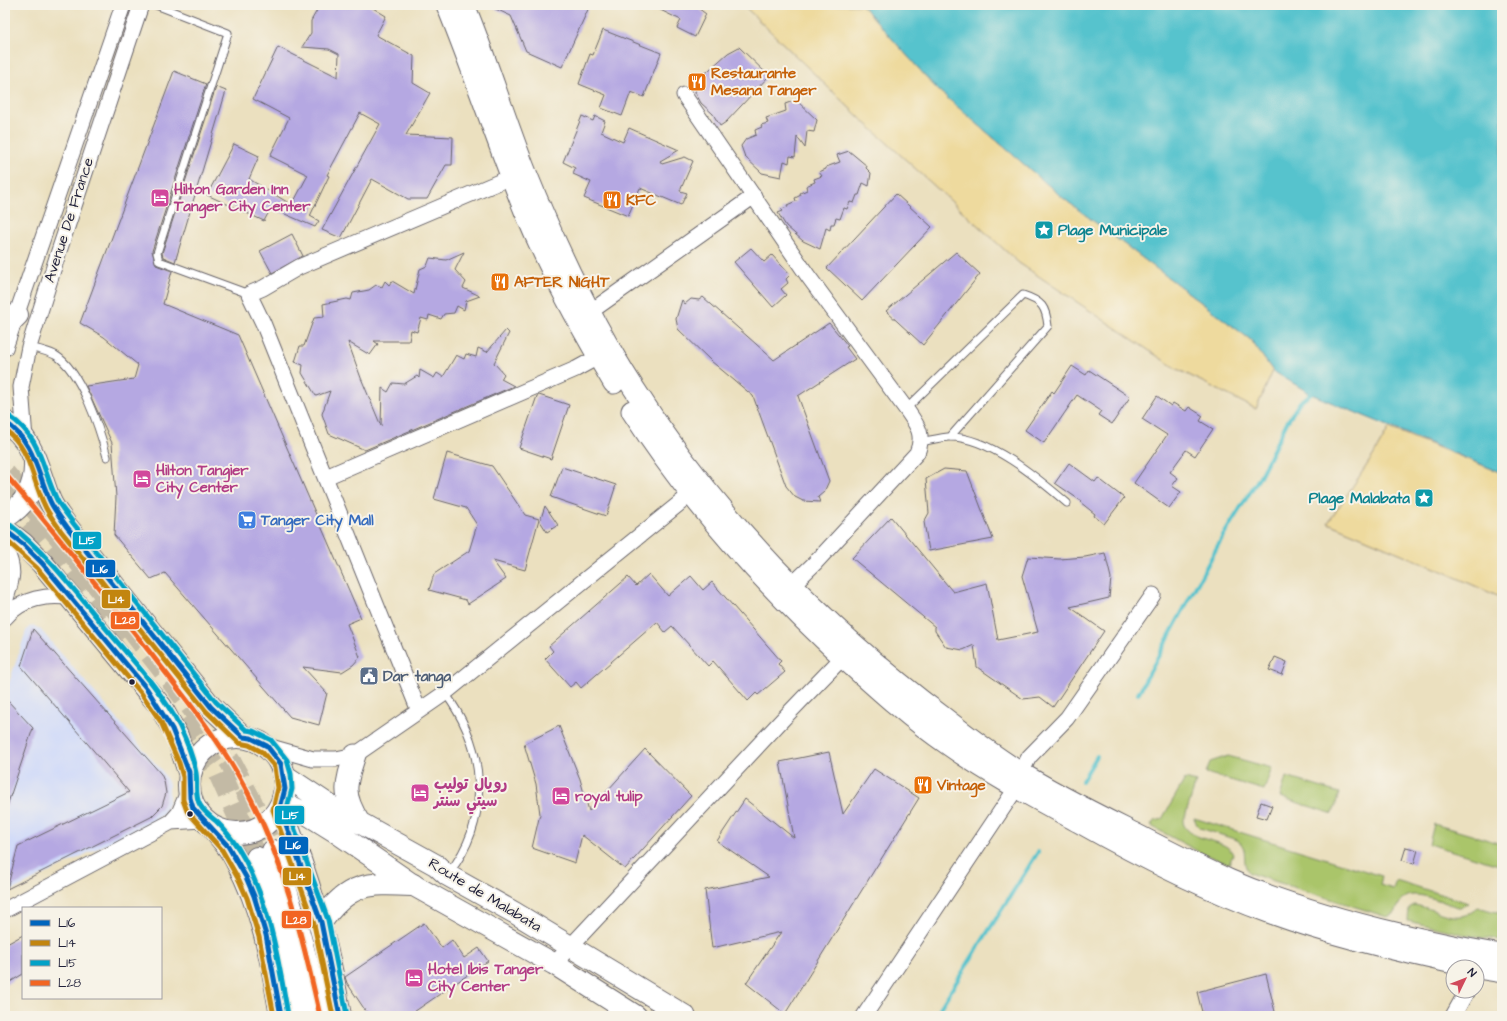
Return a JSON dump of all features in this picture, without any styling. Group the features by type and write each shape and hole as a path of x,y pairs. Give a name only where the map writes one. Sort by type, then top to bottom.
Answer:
{"main road":[{"path":"446,5 464,46 511,176 543,253 598,357 658,452 691,494 781,597 843,657 868,680 947,744 1026,784 1121,836 1188,879 1270,913 1319,929 1445,962"},
{"path":"464,5 525,171 557,247 590,312 631,385 664,432 703,485 792,585 848,640 919,699 1000,759 1026,784"},
{"path":"5,422 13,426 25,439 51,503 67,527 211,707 243,737"},
{"path":"5,517 21,506 28,496 34,484 35,461"},
{"path":"5,530 23,544 42,563 161,707 177,736 189,783 193,808 236,858 253,894 273,971 281,1016"},
{"path":"189,783 194,761 202,749 214,741 228,736 243,737 255,740 267,746 281,764 286,789 281,805 272,819 261,827 249,832 236,833 222,831 207,823"},
{"path":"355,755 349,773 346,796 359,822"},
{"name":"Route de Malabata","path":"284,775 312,795 436,865 447,875 571,947 685,1016"},
{"path":"281,805 321,922 334,980 340,1016"},
{"name":"Route de Malabata","path":"281,805 307,814 413,885 554,964 636,1016"},
{"path":"1121,836 1233,882 1321,914 1446,946 1502,955"},
{"path":"301,1016 278,920 265,854 300,932 320,1016"},
{"path":"321,922 333,905 346,894 361,886 377,884 413,885"},
{"path":"1485,970 1502,972"}],"street":[{"name":"Avenue De France","path":"5,348 11,321 123,5"},
{"name":"Avenue De France","path":"25,439 21,387 29,347 58,254 141,5"},
{"path":"684,95 813,283 906,409 916,424 921,442 916,453 816,562 792,585"},
{"path":"419,711 263,322 249,294 263,288 299,267 511,176"},
{"path":"590,312 754,196"},
{"path":"326,477 576,369 598,357"},
{"path":"267,746 313,759 336,759 355,755 445,693 691,494"},
{"path":"5,548 12,563 12,578 5,602"},
{"path":"864,1016 1026,784 1030,757 1067,718 1153,595"},
{"path":"5,618 19,606 37,599 52,596 72,598"},
{"path":"554,964 843,657"},
{"path":"5,910 171,822 179,813 189,783"},
{"path":"171,822 207,823"},
{"path":"1452,1016 1462,999"}],"lane":[{"path":"156,5 228,33 157,253 159,261 249,294"},
{"path":"906,409 1024,295 1035,299 1046,310 1048,326 950,437"},
{"path":"29,347 57,356 68,369 93,411 107,457"},
{"path":"921,442 950,437 984,444 1030,473 1067,503"},
{"path":"445,693 456,708 466,727 473,746 477,766 479,797 472,832 466,846 447,875"}],"shaded area":[{"path":"33,625 40,629 163,772 169,784 169,802 164,814 155,820 5,894 5,695 26,631"}],"green space":[{"path":"1228,756 1272,768 1264,790 1206,773 1210,762"},
{"path":"1286,777 1339,793 1333,814 1280,797"},
{"path":"1185,779 1196,782 1183,823 1187,830 1193,834 1224,845 1230,849 1233,855 1229,864 1201,853 1151,826 1154,821 1162,819"},
{"path":"1194,818 1382,876 1380,885 1393,889 1396,880 1468,903 1462,907 1457,907 1424,896 1410,895 1401,900 1395,913 1387,917 1249,873 1246,868 1244,851 1241,843 1237,840 1200,828"},
{"path":"1434,824 1502,844 1502,866 1429,844"},
{"path":"1414,905 1455,916 1463,916 1478,907 1502,914 1502,940 1475,937 1408,921 1409,908"}],"sand":[{"name":"Plage Municipale","path":"743,5 862,5 937,89 1063,198 1251,340 1273,371 1256,409 1175,368 1019,263 861,119"},
{"name":"Plage Malabata","path":"1389,428 1502,473 1502,598 1328,523 1373,456"}],"water":[{"path":"862,5 1502,5 1502,473 1311,394 1273,371 1251,340 1063,198 937,89"}],"building":[{"path":"320,5 368,5 386,16 376,35 414,56 413,83 430,93 406,135 453,137 452,165 446,165 427,199 408,199 372,179 341,238 322,230 380,124 360,113 327,175 329,176 310,216 319,221 315,227 271,208 264,221 207,195 234,144 259,156 249,179 292,205 308,175 270,156 289,118 253,99 278,47 338,77 339,54 329,49 302,47 311,33 311,21"},
{"path":"487,5 590,5 562,67 526,51 511,16"},
{"path":"650,5 694,5 706,14 695,37 677,28 681,20"},
{"path":"603,30 661,53 644,97 631,92 622,116 601,108 606,95 579,84 590,54 593,55"},
{"path":"739,47 769,76 726,122 720,126 713,114 701,103 695,92 699,79 728,53"},
{"name":"Tanger City Mall","path":"174,71 206,84 152,251 156,265 172,271 163,304 238,335 361,618 347,624 360,657 353,665 342,672 303,667 327,693 319,725 290,717 165,573 151,579 114,535 116,497 112,443 86,386 134,379 138,365 104,337 80,323"},
{"path":"216,87 226,91 175,262 163,257 162,253"},
{"path":"796,100 817,120 814,132 807,131 805,148 797,137 795,157 790,156 789,163 784,161 781,177 762,173 745,157 741,146 746,139 756,135 755,130 762,127 761,125 768,123 766,118 786,111 785,104"},
{"path":"582,116 593,121 595,116 605,121 601,132 623,142 629,128 679,150 660,161 662,164 685,157 693,161 680,191 687,193 681,205 640,188 628,216 584,198 591,182 573,174 575,168 563,162"},
{"path":"849,151 867,166 866,168 871,173 869,186 863,183 859,195 857,195 854,203 850,202 847,209 844,208 840,219 836,218 834,224 831,224 830,230 826,228 820,249 803,241 786,226 778,213 783,211 781,209 788,207 787,205 796,201 795,198 801,195 800,193 807,190 806,186 815,182 814,179 822,176 819,172 826,169 826,167 840,162 837,155"},
{"path":"896,194 932,227 862,301 827,268"},
{"path":"292,234 303,256 272,273 260,251"},
{"path":"751,248 764,262 772,255 790,275 786,279 788,283 781,289 786,295 773,307 734,262"},
{"path":"464,252 455,270 466,282 463,288 480,296 466,301 464,310 457,306 454,313 444,314 441,319 429,315 428,320 421,318 417,332 411,330 409,341 374,341 378,344 370,355 348,342 361,378 381,426 382,388 388,392 393,383 404,384 417,376 419,378 420,370 434,378 437,373 443,377 456,355 464,359 466,354 476,357 478,348 487,352 506,330 509,333 494,363 504,374 501,379 514,386 365,450 329,434 322,414 330,391 316,396 302,373 303,365 295,362 300,346 304,346 314,318 324,317 323,304 347,299 351,300 353,293 369,290 376,285 382,287 385,281 389,285 392,281 414,294 420,269 427,266 430,258 446,260"},
{"path":"956,252 980,274 923,345 886,311"},
{"path":"703,297 774,360 829,323 848,346 846,347 855,359 798,396 829,481 824,492 818,497 820,502 803,501 795,497 786,486 753,396 711,361 678,329 676,319 682,300 685,304 691,299 699,300"},
{"path":"1072,366 1086,375 1089,370 1130,397 1112,424 1098,415 1101,411 1077,395 1044,443 1025,430 1052,391 1054,393"},
{"path":"539,395 569,405 551,459 519,448 537,396"},
{"path":"1157,396 1171,406 1173,403 1186,411 1189,407 1203,416 1200,421 1213,429 1195,456 1186,450 1170,472 1178,478 1172,486 1181,492 1169,508 1134,483 1167,435 1142,419"},
{"path":"447,453 492,466 525,515 539,519 525,570 493,561 506,579 468,604 466,600 429,590 434,574 469,551 477,525 466,508 434,499"},
{"path":"1069,463 1095,482 1098,478 1124,498 1104,524 1094,516 1095,514 1080,502 1081,501 1055,483"},
{"path":"562,467 616,485 606,516 551,497"},
{"path":"944,469 967,471 993,539 929,551 924,522 929,513 926,479"},
{"path":"545,506 558,525 547,532 540,521"},
{"path":"891,517 953,592 987,583 998,640 1038,632 1022,576 1028,557 1060,559 1085,557 1105,553 1111,578 1109,598 1070,607 1104,631 1053,707 1040,697 1023,699 977,667 974,645 963,650 946,647 935,631 935,627 852,558"},
{"path":"649,574 668,596 691,576 703,590 712,582 781,661 778,664 785,672 758,695 756,693 748,701 713,661 708,666 672,626 665,632 657,622 581,688 576,682 570,687 545,659 553,651 549,646 628,577 636,586"},
{"path":"33,629 161,774 166,793 162,806 151,817 7,889 18,846 129,792 21,666"},
{"path":"1275,657 1287,662 1282,675 1269,670"},
{"path":"8,701 33,728 7,806 5,806 5,712"},
{"path":"559,726 580,779 589,811 645,749 691,796 625,869 582,835 575,863 532,848 540,814 536,784 524,744"},
{"path":"829,752 843,814 874,769 919,798 785,1014 746,983 781,932 712,948 705,890 769,877 717,841 745,799 794,838 780,762"},
{"path":"1261,802 1272,806 1267,819 1256,816"},
{"path":"1406,847 1418,850 1414,864 1402,860"},
{"path":"424,923 442,948 452,940 464,958 479,948 488,961 408,1016 369,1016 347,983 345,977"},
{"path":"22,936 22,975 5,985 5,945"},
{"path":"1266,974 1276,1016 1203,1016 1197,992"}],"waterway":[{"path":"1138,694 1223,536 1259,478 1287,422 1300,402 1311,394"},
{"path":"1082,781 1097,756"},
{"path":"935,1016 1038,852"}],"tunnel":[{"path":"5,474 64,542 188,702 231,763 251,801 273,851"},
{"path":"5,499 53,554 121,640"},
{"path":"182,720 219,773 257,858"}],"transit line":[{"name":"LI5","path":"9,416 20,425 34,444 57,500 73,523 216,702 246,730 253,731 271,740 287,760 291,774 292,789 287,808 328,920 347,1015"},
{"name":"L16","path":"5,422 15,430 29,448 50,501 67,527 211,707 243,737 251,738 267,746 281,764 285,789 280,808 321,922 340,1016"},
{"name":"L14","path":"5,430 20,445 25,454 46,508 61,531 206,711 239,743 249,745 262,752 275,767 278,788 273,810 314,924 333,1016"},
{"name":"L28","path":"5,474 80,564 178,688 215,738 237,773 260,818 282,873 307,958 320,1016"},
{"name":"LI5","path":"9,524 37,548 62,575 147,677 173,714 190,750 196,777 198,801 206,812 223,828 236,845 249,867 257,887 271,929 288,1015"},
{"name":"L16","path":"5,530 23,544 42,563 147,689 172,729 189,772 190,798 193,808 228,846 246,877 254,896 266,935 281,1016"},
{"name":"L14","path":"5,539 37,568 141,693 161,722 179,763 183,777 183,800 187,811 222,850 239,880 247,898 259,937 274,1016"}],"place":[{"name":"Restaurante Mesana Tanger","path":"697,82"},
{"name":"Hilton Garden Inn Tanger City Center","path":"160,198"},
{"name":"KFC","path":"612,200"},
{"name":"Plage Municipale","path":"1044,230"},
{"name":"AFTER NIGHT","path":"500,282"},
{"name":"Hilton Tangier City Center","path":"142,479"},
{"name":"Plage Malabata","path":"1424,498"},
{"name":"Tanger City Mall","path":"247,520"},
{"name":"Dar tanga","path":"369,676"},
{"name":"Vintage","path":"923,785"},
{"name":"رويال توليب سيتي سنتر","path":"420,793"},
{"name":"royal tulip","path":"561,796"},
{"name":"Hotel Ibis Tanger City Center","path":"414,978"}]}
